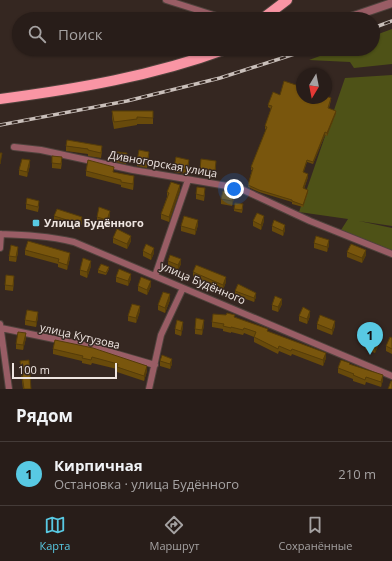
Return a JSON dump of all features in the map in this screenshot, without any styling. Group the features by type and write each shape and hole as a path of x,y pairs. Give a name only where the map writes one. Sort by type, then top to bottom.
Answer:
{"main road":[{"path":"271,12 287,0"},
{"path":"0,99 111,81 163,70 205,56"}],"street":[{"path":"166,0 204,12"},
{"path":"366,12 392,3"},
{"name":"Дивногорская улица","path":"14,146 41,150 133,170 239,188 310,221 392,254"},
{"path":"155,276 188,180"},
{"path":"0,234 0,248"},
{"name":"улица Будённого","path":"0,234 57,238 74,242 392,376"},
{"path":"149,389 161,335 183,288"},
{"path":"0,326 9,389"},
{"name":"улица Кутузова","path":"0,326 93,347 155,365"}],"green space":[{"path":"392,29 392,64 354,68 350,62 309,60 320,56 380,56 380,33"},
{"path":"392,75 392,226 359,221 392,228 392,252 341,230 348,219 299,212 345,78"}],"building":[{"path":"284,81 296,85 296,104 329,104 328,108 336,111 327,133 325,132 313,162 307,160 303,172 308,174 303,188 308,190 303,205 248,185 253,168 251,167 267,127 265,126 272,106 268,105 273,92 280,95"},
{"path":"112,111 153,111 153,118 137,117 137,119 114,122"},
{"path":"67,140 102,146 101,153 88,149 66,146"},
{"path":"139,150 149,152 147,163 137,161"},
{"path":"117,152 127,153 126,159 116,157"},
{"path":"0,153 2,153 0,164"},
{"path":"52,156 62,157 61,164 52,163"},
{"path":"176,157 189,160 187,169 174,167"},
{"path":"22,159 30,160 27,172 19,170"},
{"path":"201,159 216,161 215,171 200,169"},
{"path":"88,160 114,167 113,172 134,176 133,184 121,182 121,180 86,171"},
{"path":"171,182 180,185 169,217 161,214 169,193 167,192"},
{"path":"197,187 205,188 204,196 196,194"},
{"path":"223,191 234,193 232,201 221,199"},
{"path":"27,198 39,201 38,207 26,204"},
{"path":"235,203 243,204 242,210 234,209"},
{"path":"99,207 110,211 107,220 97,217"},
{"path":"57,209 82,217 80,224 54,216"},
{"path":"257,213 264,216 261,225 253,221"},
{"path":"184,216 198,220 195,230 181,226"},
{"path":"274,220 285,225 283,231 272,226"},
{"path":"117,229 131,236 127,244 113,238"},
{"path":"316,236 329,240 327,247 314,243"},
{"path":"28,241 70,253 67,265 58,262 59,259 25,250"},
{"path":"146,244 154,248 151,255 143,251"},
{"path":"351,244 366,250 362,258 347,252"},
{"path":"11,245 18,247 16,257 9,256"},
{"path":"170,255 181,259 178,265 168,261"},
{"path":"83,258 91,261 87,272 80,270"},
{"path":"101,264 109,267 106,273 98,270"},
{"path":"196,265 226,277 223,285 193,272"},
{"path":"119,269 131,274 128,281 116,277"},
{"path":"6,275 14,276 13,286 5,285"},
{"path":"141,277 151,281 147,290 138,286"},
{"path":"238,284 256,293 254,298 235,291"},
{"path":"163,292 170,294 165,308 158,305"},
{"path":"275,296 282,299 278,307 272,305"},
{"path":"132,304 140,306 136,318 128,316"},
{"path":"303,307 310,311 307,319 299,316"},
{"path":"27,310 38,312 36,322 25,320"},
{"path":"227,313 268,329 267,331 326,353 323,360 292,349 291,351 279,346 278,349 254,337 256,332 244,328 243,330 231,328 223,326 224,324 212,322 213,314 226,315"},
{"path":"320,315 335,321 332,330 317,324"},
{"path":"196,318 204,320 202,330 195,329"},
{"path":"177,320 183,322 181,331 175,329"},
{"path":"18,332 26,333 23,345 16,344"},
{"path":"368,337 378,341 375,348 365,344"},
{"path":"390,337 392,338 392,349 386,346"},
{"path":"55,340 93,348 147,366 144,376 117,367 118,364 92,357 91,360 82,358 83,356 53,349"},
{"path":"162,355 172,359 170,364 160,361"},
{"path":"29,360 31,389 24,389 20,361"},
{"path":"341,360 383,375 381,382 366,377 365,380 338,368"},
{"path":"391,381 392,389 388,389"}],"railway":[{"path":"380,25 392,21"},
{"path":"0,125 127,101 220,78 288,56"}],"place":[{"name":"Улица Будённого","path":"36,223"},
{"name":"Кирпичная","path":"370,355"}]}
